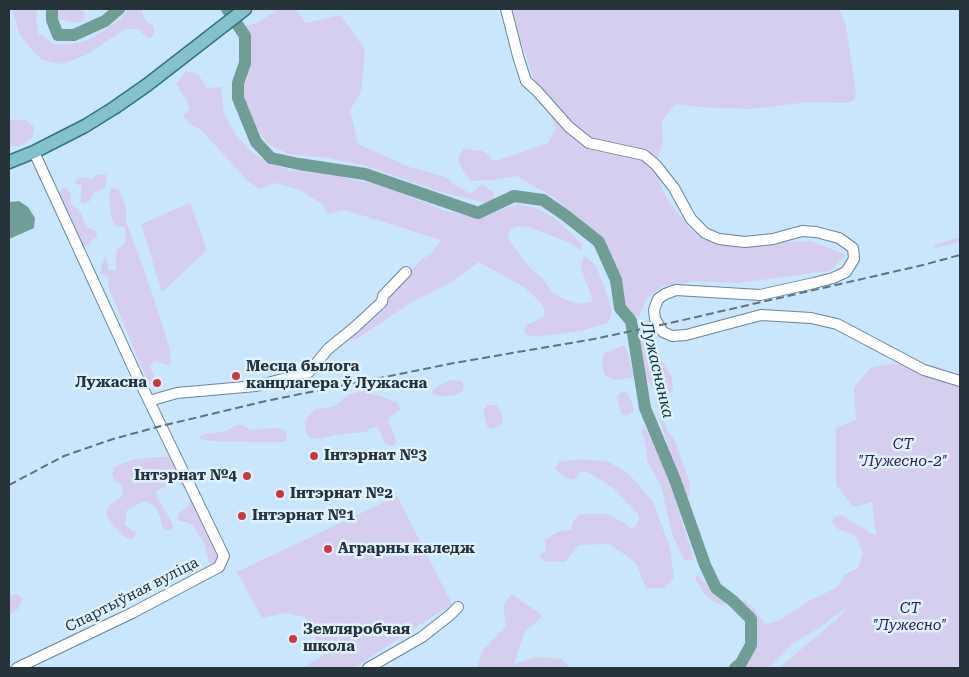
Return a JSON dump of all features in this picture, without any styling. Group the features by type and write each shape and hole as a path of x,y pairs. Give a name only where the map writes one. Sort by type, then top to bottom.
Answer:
{"main road":[{"path":"9,162 34,152 85,126 114,108 147,85 245,9"}],"street":[{"path":"506,9 526,81 569,126 589,143 644,155 650,160 674,188 691,219 705,234 719,240 745,242 773,239 802,232 816,232 839,238 853,248 854,259 846,272 814,283 760,295 676,290 665,294 658,299 654,310 655,319 662,332 672,336 686,335 762,315 811,318 837,324 924,370 960,381"},
{"name":"Спартыўная вуліца","path":"17,668 132,613 219,567 224,556 149,401 34,152"},
{"path":"149,401 177,393 256,386 309,372 328,349 382,302 383,296 406,272"},
{"path":"368,668 422,636 458,607"}],"green space":[{"path":"12,9 39,9 36,14 38,33 54,44 71,44 88,40 118,21 129,9 142,9 143,16 147,22 154,27 154,33 149,38 142,34 139,29 127,29 86,55 62,64 42,60 30,48 19,33"},
{"path":"56,9 79,9 84,12 85,20 78,23 58,19"},
{"path":"277,9 295,9 306,23 341,15 365,50 361,92 350,110 358,144 409,167 446,177 453,184 471,194 482,184 494,193 492,204 444,193 363,165 328,158 288,154 268,144 241,106 241,78 247,54 243,26 258,23"},
{"path":"513,9 840,9 846,27 856,92 854,101 844,103 809,102 750,109 676,104 662,120 663,142 657,161 659,181 667,199 690,229 703,239 742,245 811,241 846,255 830,271 738,283 694,281 663,286 646,299 639,317 623,312 619,283 610,260 580,218 551,196 517,176 472,181 464,173 458,159 463,149 483,151 494,161 502,159 548,143 556,128 531,71 518,32"},
{"path":"186,71 198,74 207,88 221,87 224,114 236,135 254,154 271,164 294,171 332,175 388,187 445,211 481,217 518,204 538,209 556,219 582,244 582,251 568,242 529,227 519,226 510,229 508,239 529,267 543,279 552,292 565,300 581,304 593,301 581,268 584,256 590,260 597,268 609,300 612,313 608,323 581,331 535,337 525,334 525,326 543,317 545,310 540,302 524,287 479,262 450,283 410,303 360,337 351,341 351,336 359,328 385,309 391,294 400,281 432,252 441,240 345,210 328,214 322,204 300,190 276,183 259,189 247,180 201,130 189,123 183,116 190,109 176,84"},
{"path":"9,120 25,120 34,127 32,138 20,146 9,147"},
{"path":"98,174 107,176 105,188 94,193 90,201 84,203 80,201 82,186 76,184 76,180 83,177 92,179"},
{"path":"63,188 67,188 71,194 71,204 82,214 84,223 90,229 96,231 97,237 88,245 83,246 77,238 71,216 59,193"},
{"path":"112,188 119,190 126,208 126,221 152,292 169,347 171,363 169,365 155,361 150,366 155,379 153,383 147,380 108,286 109,279 101,273 101,266 106,256 109,270 116,270 116,251 126,242 125,227 116,227 111,217 109,194"},
{"path":"190,203 207,250 162,292 141,224"},
{"path":"960,237 960,242 935,248 932,246"},
{"path":"646,339 672,376 673,391 661,396 645,378 639,341"},
{"path":"625,345 634,377 616,380 605,376 602,364 604,353"},
{"path":"891,364 933,365 960,376 960,668 779,668 837,619 849,605 818,629 793,643 769,668 743,668 748,662 756,641 756,624 739,601 745,600 765,624 780,620 809,601 838,587 844,575 858,568 863,553 856,536 838,529 831,522 835,517 841,515 876,536 872,502 853,507 836,485 836,428 856,420 854,388 870,368"},
{"path":"451,380 461,381 464,386 462,392 444,396 434,394 432,390"},
{"path":"365,391 398,403 399,411 390,417 388,421 396,443 392,446 385,444 378,427 370,428 366,432 334,435 320,439 310,438 306,432 305,421 316,409 333,407 351,394"},
{"path":"622,391 629,394 634,409 627,416 621,413 617,396"},
{"path":"487,405 496,405 502,413 503,421 498,427 491,429 487,426 483,412"},
{"path":"659,418 663,418 667,430 674,439 690,483 689,497 685,495 681,480 671,459"},
{"path":"235,425 243,425 250,430 279,428 286,432 287,439 284,442 252,442 200,439 201,435 227,431"},
{"path":"645,428 660,455 694,560 684,560 672,534 661,486 647,461 646,445 641,430"},
{"path":"171,457 220,555 220,561 213,565 209,562 204,543 193,525 179,521 177,517 182,510 189,506 190,500 185,488 177,482 170,483 156,492 172,523 173,529 166,531 162,527 160,516 155,506 144,501 127,510 125,525 136,533 133,539 127,539 109,521 106,512 111,504 120,498 123,491 121,484 114,480 112,474 115,466 133,460"},
{"path":"581,459 609,462 629,474 653,502 670,548 674,578 664,588 646,588 636,563 610,544 579,545 565,562 543,561 540,555 546,551 545,540 560,531 571,530 573,521 580,514 607,514 630,528 635,527 639,519 639,515 613,488 586,471 580,472 574,480 565,478 555,469 559,462"},
{"path":"397,496 452,604 354,668 302,668 324,655 305,617 286,613 262,618 237,572"},
{"path":"697,575 724,601 725,605 718,604 706,596 695,579"},
{"path":"15,594 23,598 18,609 9,615 9,597"},
{"path":"511,594 541,614 541,618 525,631 514,664 536,657 562,659 570,668 476,668 482,651 506,626 503,607"}],"shaded area":[{"path":"19,201 28,207 35,218 34,228 9,239 9,202"}],"waterway":[{"name":"Лужаснянка","path":"52,9 52,20 58,35 74,35 105,21 119,9"},
{"name":"Лужаснянка","path":"227,9 245,36 245,63 238,83 238,98 256,142 271,158 365,174 478,213 514,196 543,200 599,242 616,280 620,308 631,321 645,408 675,480 705,565 716,588 733,601 751,619 751,645 741,663 735,668"}],"railway":[{"path":"9,485 64,456 113,439 161,426 266,401 454,363 594,339 670,323 960,255"}],"place":[{"name":"Месца былога канцлагера ў Лужасна","path":"236,376"},
{"name":"Лужасна","path":"157,383"},
{"name":"Інтэрнат №3","path":"314,456"},
{"name":"Інтэрнат №4","path":"247,476"},
{"name":"Інтэрнат №2","path":"280,494"},
{"name":"Інтэрнат №1","path":"242,516"},
{"name":"Аграрны каледж","path":"328,549"},
{"name":"Земляробчая школа","path":"293,639"}],"park label":[{"name":"СТ \"Лужесно-2\"","path":"903,454"},
{"name":"СТ \"Лужесно\"","path":"910,618"}]}
